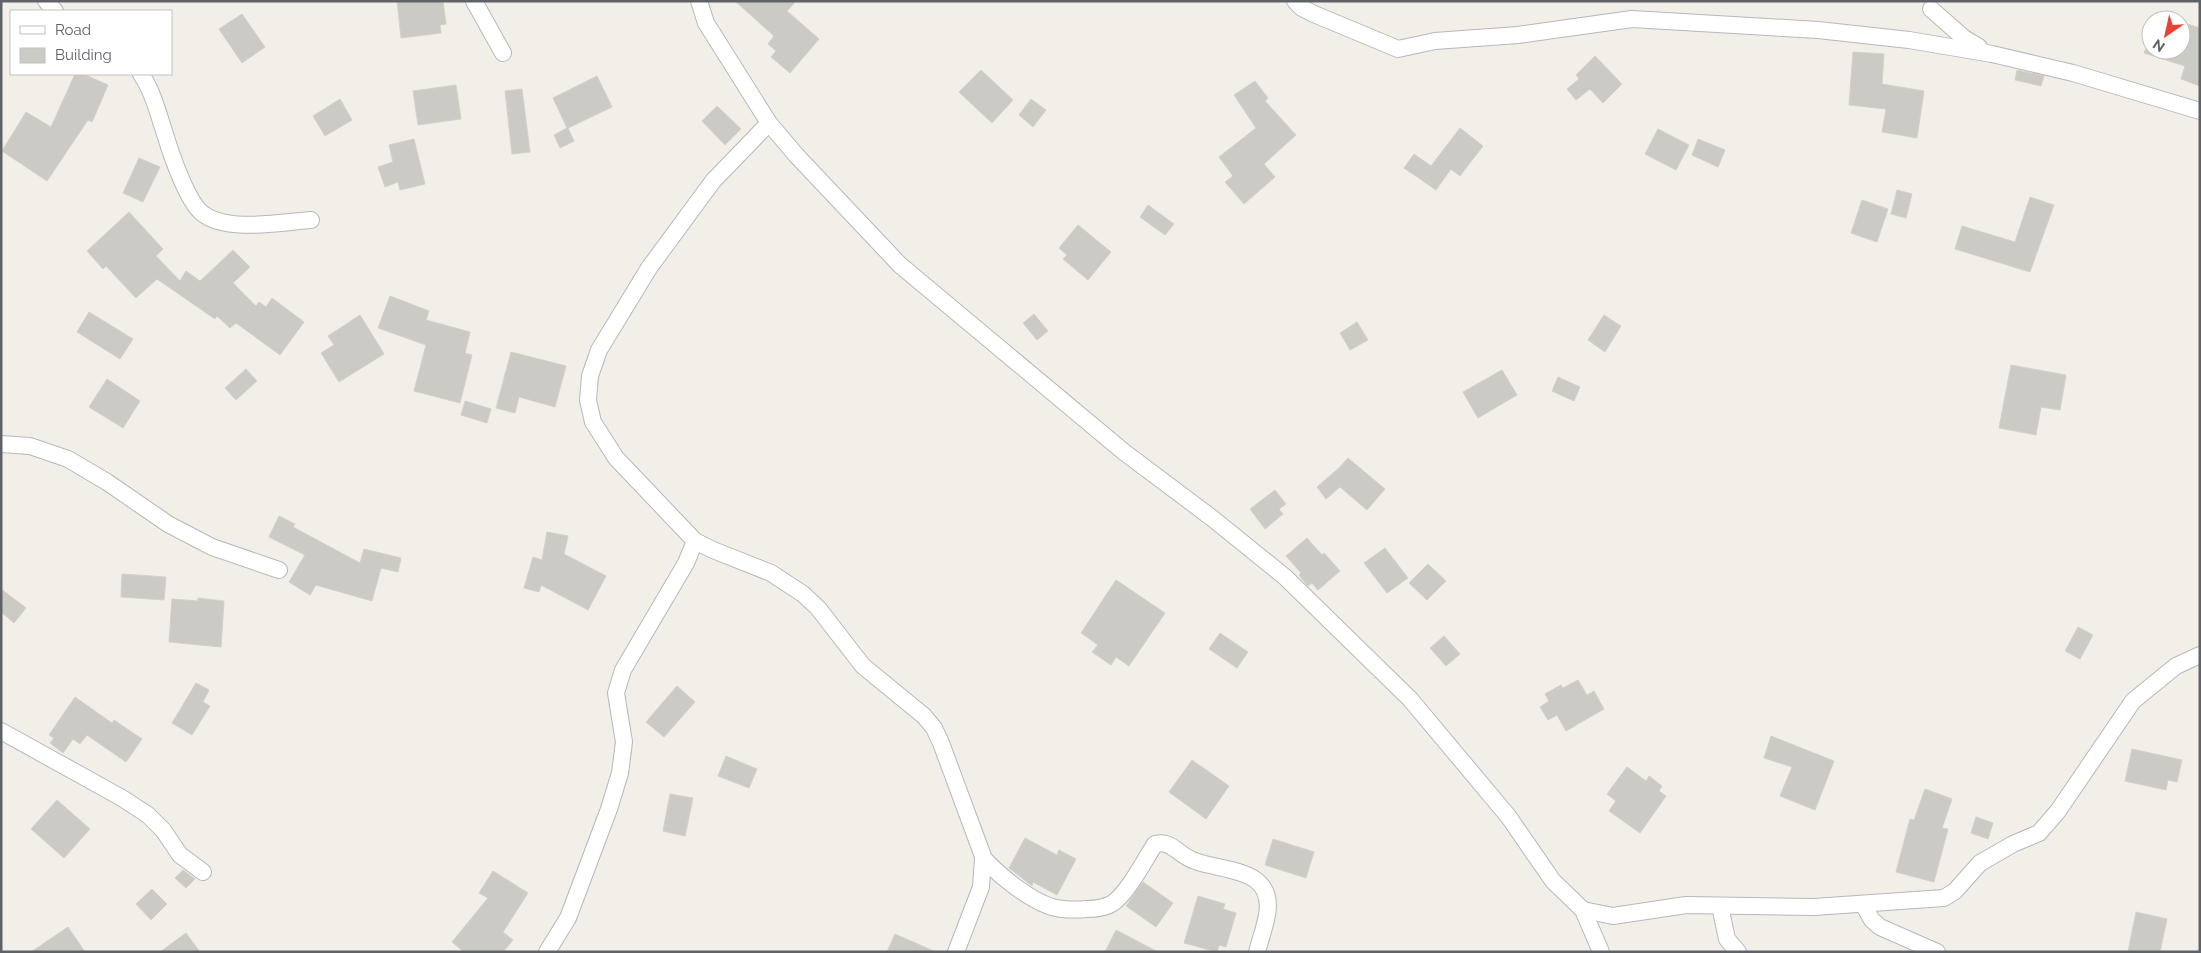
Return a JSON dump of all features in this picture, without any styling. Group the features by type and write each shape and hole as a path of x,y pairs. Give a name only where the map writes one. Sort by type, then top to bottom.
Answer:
{"street":[{"path":"474,1 503,53"},
{"path":"698,1 706,23 769,123 796,155 900,265 1124,452 1212,518 1292,584 1410,699 1508,816 1553,881 1583,910 1601,952"},
{"path":"1295,1 1314,14 1398,49 1435,41 1518,35 1632,19 1818,30 1928,42 1992,54 2072,73 2200,111"},
{"path":"1928,42 1932,31 1929,5"},
{"path":"1929,5 1964,38 1992,54"},
{"path":"143,75 149,86 167,142 192,202 203,214 218,221 248,225 311,220"},
{"path":"769,123 713,181 649,268 600,350 590,376 588,400 593,422 616,458 695,541 712,550 771,573 803,594 818,608 863,666 924,716 934,728 941,743 983,858 997,873 1041,902 1054,908 1074,910 1099,908 1112,904 1155,844 1164,842 1170,844 1184,857 1255,878 1265,889 1268,899 1267,914 1257,952"},
{"path":"1,444 30,446 68,460 107,482 168,524 212,547 279,570"},
{"path":"547,952 571,910 609,809 620,773 624,742 616,693 623,670 686,563 695,541"},
{"path":"1583,910 1614,916 1686,905 1814,907 1944,898 1955,891 1980,863 2013,844 2039,833 2058,812 2133,701 2176,666 2200,655"},
{"path":"1,731 122,798 148,815 163,830 180,855 203,872"},
{"path":"956,952 981,887 983,858"},
{"path":"1863,904 1872,920 1880,927 1937,952"},
{"path":"1720,906 1727,939 1738,952"}],"building":[{"path":"397,1 443,1 446,24 440,25 441,33 401,38"},
{"path":"735,1 796,1 787,11 819,39 790,73 771,57 776,51 768,44 774,36"},
{"path":"242,14 265,47 242,63 219,29"},
{"path":"2191,25 2200,28 2200,86 2181,79 2185,66 2166,60 2191,60"},
{"path":"1853,52 1884,54 1882,84 1924,91 1917,138 1882,132 1886,109 1849,105"},
{"path":"1595,56 1622,84 1603,103 1590,89 1576,100 1567,89 1579,79 1576,75"},
{"path":"981,70 1013,100 992,123 959,92"},
{"path":"2017,70 2044,76 2041,86 2015,80"},
{"path":"75,75 85,75 108,85 92,122 88,120 47,181 2,151 26,112 51,127"},
{"path":"597,76 612,107 568,128 574,141 560,148 554,135 567,128 553,98"},
{"path":"1255,81 1268,98 1265,101 1296,135 1264,164 1275,177 1244,204 1225,182 1233,176 1219,157 1256,128 1234,95"},
{"path":"456,85 461,119 418,125 413,91"},
{"path":"522,89 530,152 512,154 505,91"},
{"path":"340,99 352,120 325,136 313,116"},
{"path":"1031,99 1046,110 1033,127 1019,115"},
{"path":"717,106 741,129 725,145 702,121"},
{"path":"1460,128 1483,146 1460,176 1451,169 1436,190 1404,168 1414,154 1431,166"},
{"path":"1658,129 1689,145 1676,170 1645,154"},
{"path":"414,139 425,184 400,190 398,182 385,187 378,167 393,162 389,145"},
{"path":"1698,139 1725,150 1718,167 1692,155"},
{"path":"139,158 160,167 143,202 123,193"},
{"path":"1897,190 1912,194 1906,218 1891,214"},
{"path":"2030,197 2054,205 2030,272 1955,249 1962,226 2015,242"},
{"path":"1862,200 1888,209 1877,242 1851,233"},
{"path":"1148,205 1174,224 1165,235 1140,217"},
{"path":"129,212 163,249 156,256 180,281 186,271 200,281 233,250 250,267 233,283 256,306 259,302 266,307 272,298 304,322 280,355 236,323 230,328 217,316 215,319 157,279 136,298 106,266 103,269 87,251"},
{"path":"1078,225 1111,252 1088,280 1063,259 1067,255 1059,248"},
{"path":"390,296 429,311 426,320 470,332 465,353 472,355 460,403 414,391 426,345 378,328"},
{"path":"89,312 133,339 120,359 77,332"},
{"path":"1034,314 1048,331 1037,340 1023,323"},
{"path":"360,315 384,354 339,382 321,353 334,345 328,336"},
{"path":"1604,315 1621,326 1605,352 1588,340"},
{"path":"1357,322 1368,340 1350,350 1340,333"},
{"path":"511,352 566,366 555,407 519,397 515,413 496,408"},
{"path":"2011,365 2066,375 2060,410 2041,407 2036,435 1999,428"},
{"path":"246,369 257,381 236,400 225,388"},
{"path":"1502,370 1517,395 1478,418 1463,392"},
{"path":"1558,377 1580,387 1574,401 1552,391"},
{"path":"107,379 140,401 123,428 89,407"},
{"path":"465,401 491,409 487,423 461,415"},
{"path":"1348,458 1385,489 1367,510 1340,487 1326,499 1317,487"},
{"path":"1275,490 1286,504 1279,509 1283,514 1265,529 1250,509"},
{"path":"279,516 295,524 293,527 360,563 364,549 401,558 398,572 381,568 372,601 316,585 310,595 289,582 305,555 269,537"},
{"path":"547,532 568,536 564,554 606,576 588,610 541,585 539,592 524,588 533,557 542,560"},
{"path":"1307,538 1340,571 1318,590 1312,583 1307,585 1299,575 1301,573 1286,556"},
{"path":"1385,548 1408,578 1387,593 1364,563"},
{"path":"1428,564 1446,581 1427,600 1409,583"},
{"path":"122,574 166,577 164,600 121,597"},
{"path":"1116,580 1165,613 1129,666 1116,657 1111,665 1092,652 1098,645 1081,633"},
{"path":"1,589 26,608 14,623 1,612"},
{"path":"198,598 224,601 221,647 169,642 172,599 198,601"},
{"path":"2078,627 2093,635 2080,659 2065,651"},
{"path":"1220,633 1248,652 1237,668 1209,649"},
{"path":"1444,636 1460,654 1446,666 1430,648"},
{"path":"1578,680 1587,695 1594,691 1604,709 1566,731 1557,715 1548,720 1540,707 1549,701 1545,694 1561,685 1563,688"},
{"path":"196,683 209,690 203,702 210,706 192,735 172,723"},
{"path":"677,686 695,702 664,737 646,722"},
{"path":"75,697 112,723 114,720 142,739 126,762 87,735 80,744 73,739 63,753 50,743 54,738 49,735"},
{"path":"1771,736 1834,761 1815,810 1780,796 1792,767 1764,758"},
{"path":"2132,749 2182,760 2177,782 2168,780 2166,790 2125,781"},
{"path":"726,756 757,769 749,788 718,776"},
{"path":"1192,760 1229,786 1206,819 1169,792"},
{"path":"1627,767 1646,781 1649,776 1662,786 1659,791 1666,796 1640,833 1609,811 1616,801 1607,794"},
{"path":"1925,789 1952,799 1942,828 1948,829 1934,882 1896,872 1910,819 1914,820"},
{"path":"670,794 693,798 685,836 663,831"},
{"path":"57,800 90,829 64,858 31,829"},
{"path":"1976,817 1993,823 1988,839 1971,833"},
{"path":"1025,838 1057,855 1059,850 1076,859 1057,895 1033,882 1032,886 1009,868"},
{"path":"1273,839 1314,852 1306,878 1265,865"},
{"path":"183,870 195,879 186,888 175,878"},
{"path":"493,871 528,893 503,932 513,940 503,952 464,952 452,942 488,898 479,893"},
{"path":"1143,882 1173,903 1156,927 1126,906"},
{"path":"152,889 167,904 151,920 136,904"},
{"path":"1198,896 1225,904 1223,909 1236,913 1226,947 1219,945 1217,952 1184,943"},
{"path":"2136,912 2167,919 2160,952 2128,952"},
{"path":"68,927 85,952 31,952"},
{"path":"1116,930 1158,952 1105,952"},
{"path":"186,933 200,952 160,952"},
{"path":"895,934 936,952 887,952"}]}
